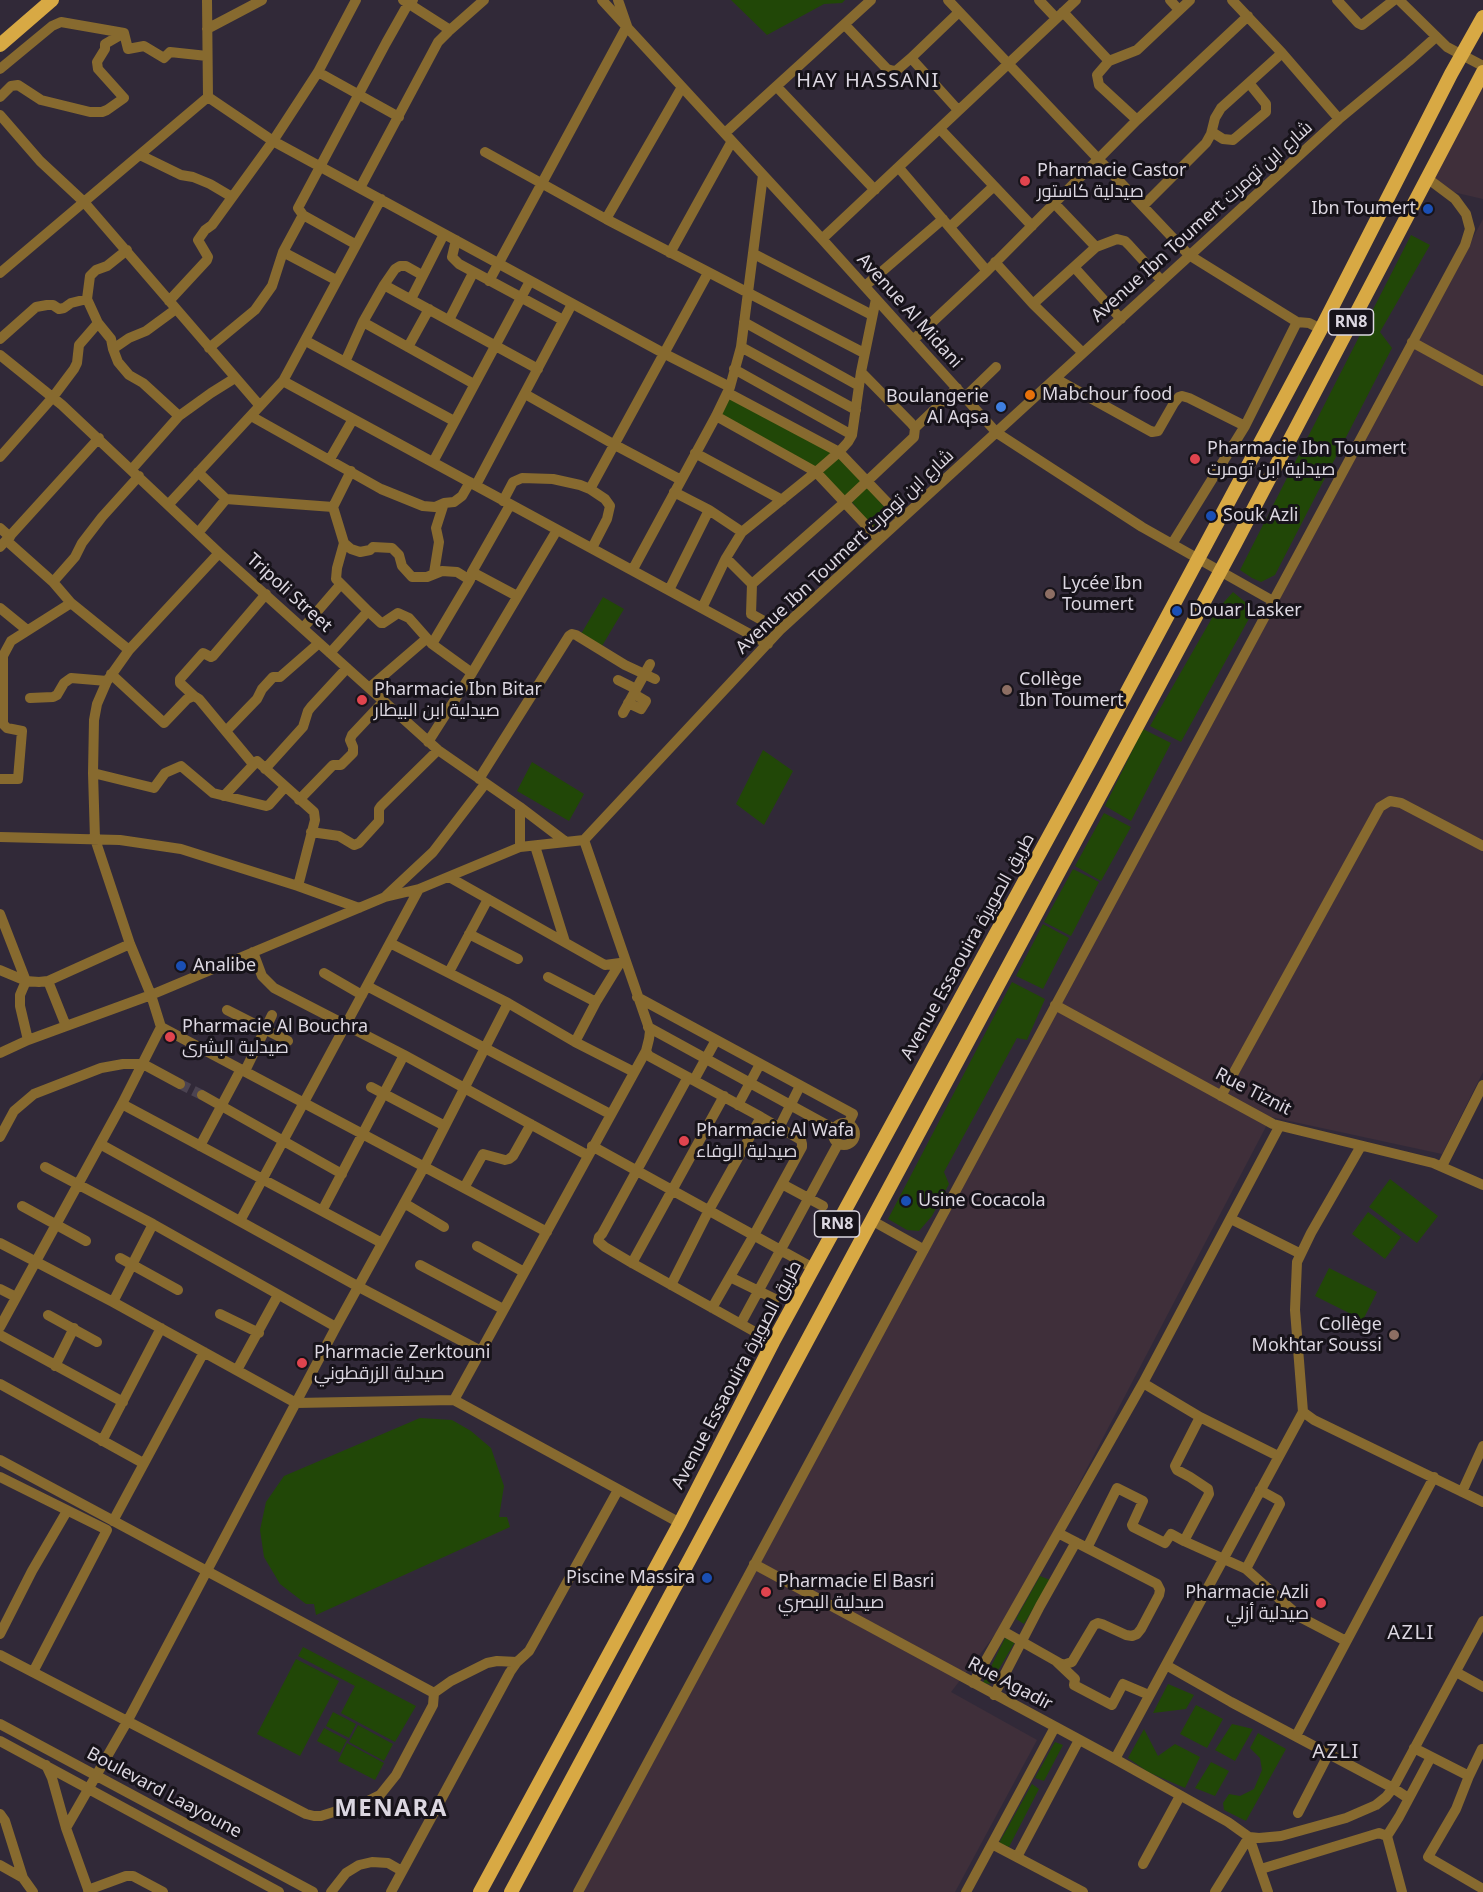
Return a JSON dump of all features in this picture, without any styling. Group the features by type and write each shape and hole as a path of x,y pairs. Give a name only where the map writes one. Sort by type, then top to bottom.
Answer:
{"main road":[{"path":"0,45 50,1"},
{"name":"Avenue Essaouira طريق الصويرة","path":"480,1892 680,1523 773,1342 1090,761 1321,329 1483,17"},
{"name":"RN8","path":"511,1892 1220,572 1483,72"}],"street":[{"path":"207,0 208,97"},
{"path":"207,29 262,0"},
{"path":"113,349 146,330 172,305 207,260 208,257 198,240 212,225 273,141 318,72 356,0"},
{"name":"Avenue Al Midani","path":"602,0 997,433 1142,526 1273,601"},
{"path":"489,281 627,26 618,0"},
{"path":"669,253 728,137 777,87 871,0"},
{"path":"948,0 1189,255 1297,322 1309,323 1321,329"},
{"path":"1039,0 1060,15 1109,62"},
{"path":"822,239 1076,0"},
{"path":"1170,0 1179,10"},
{"path":"1137,120 1097,82 1097,75 1109,62 1137,50 1190,0"},
{"path":"1233,0 1339,119"},
{"path":"1337,0 1362,25 1394,0"},
{"path":"1399,0 1447,47 1483,66"},
{"path":"355,244 303,215 299,211 299,204 408,1 450,30"},
{"path":"360,188 438,42 481,1"},
{"path":"845,25 887,69 897,70 959,12"},
{"path":"913,340 1055,204 1137,120 1248,16"},
{"path":"0,69 58,23 124,33"},
{"path":"124,33 128,49 144,46 164,58 170,52 207,56"},
{"path":"0,97 11,86 18,85 41,100 90,112 107,110 124,98 98,69 97,62 105,50 105,44 124,33"},
{"name":"Avenue Ibn Toumert شارع ابن تومرت","path":"584,840 780,630 1339,119 1436,37"},
{"path":"1143,206 1206,143 1218,113 1282,53"},
{"path":"911,58 958,110"},
{"path":"318,72 399,117"},
{"path":"1212,132 1223,139 1233,140 1266,112 1266,104 1249,83"},
{"path":"606,219 682,87"},
{"path":"777,87 875,190"},
{"path":"208,97 273,141 840,452 902,518"},
{"path":"0,273 208,97"},
{"path":"0,115 40,161 84,202 127,250 260,406"},
{"path":"940,129 1032,226"},
{"path":"485,152 669,253 864,353"},
{"path":"140,155 181,175 210,184 232,197"},
{"path":"899,168 946,223 1083,353"},
{"path":"633,569 729,390 741,347 762,175"},
{"path":"578,1892 1464,245 1470,229 1469,221 1461,206 1427,178"},
{"path":"865,286 994,186"},
{"path":"168,505 283,381 381,199"},
{"path":"1055,204 1096,247"},
{"path":"209,348 255,310 272,286 283,252 303,215"},
{"path":"411,299 444,234"},
{"path":"1033,304 1096,247 1117,238 1125,241 1161,280"},
{"path":"456,240 452,254 453,260 562,321"},
{"path":"127,250 90,276 87,299 98,323 111,339 118,362 129,375 143,382 179,416"},
{"path":"283,252 336,280"},
{"path":"754,254 872,315"},
{"path":"345,362 363,322 384,285 400,266 406,266 422,275"},
{"path":"1074,267 1120,319"},
{"path":"449,320 473,273"},
{"path":"590,489 708,273"},
{"path":"433,462 530,281"},
{"path":"384,285 538,369"},
{"path":"0,339 36,307 47,304 59,309 87,299"},
{"path":"702,608 726,558 742,532 840,452 852,435 864,353 876,299"},
{"path":"251,417 381,489 429,507 454,502 473,483 525,394 572,304"},
{"path":"408,347 429,309"},
{"path":"744,321 859,386"},
{"path":"363,322 474,384"},
{"path":"1172,544 1245,426 1297,322"},
{"path":"0,457 53,397 74,369 79,345 98,323"},
{"path":"306,341 454,421"},
{"path":"1412,342 1483,381"},
{"path":"741,347 856,410"},
{"name":"Tripoli Street","path":"1,357 53,397 99,438 219,553 428,742 566,842"},
{"path":"780,630 751,614 752,584 867,482 914,437 915,428 996,367"},
{"path":"734,369 852,435"},
{"path":"861,372 915,428"},
{"path":"53,582 75,557 82,543 179,416 235,378"},
{"path":"1056,380 1152,432 1158,431 1174,403 1182,396 1245,426"},
{"path":"283,381 768,644"},
{"path":"525,394 681,480"},
{"path":"716,416 816,472 879,539"},
{"path":"330,459 353,419"},
{"path":"6,542 99,438"},
{"path":"695,453 782,501"},
{"path":"351,471 333,507 344,543 336,579 381,623 401,613 409,618 429,642 472,673"},
{"path":"198,472 226,499 333,507"},
{"path":"369,688 429,642 471,576 507,503 513,482 522,478 553,479 580,485 605,499 610,506 607,519 592,548"},
{"path":"674,492 709,510 742,532"},
{"path":"198,533 226,499"},
{"path":"434,573 439,542 436,528 444,503"},
{"path":"669,590 709,510"},
{"path":"0,528 6,542 53,582 71,603 129,650"},
{"path":"428,742 557,530"},
{"path":"344,543 360,552 373,547 396,550 402,566 412,577 427,577 442,571 457,572 517,596"},
{"path":"0,1327 34,1261 122,1104 161,1027 95,839 93,773 94,720 97,704 109,677 129,650 219,553"},
{"path":"726,558 752,584"},
{"path":"303,628 340,585"},
{"path":"253,764 226,731 180,683 180,679 203,653 213,657 266,594"},
{"path":"0,779 18,779 22,731 7,728 3,724 1,656 11,641 71,603"},
{"path":"0,608 27,630"},
{"path":"330,654 368,611"},
{"path":"385,897 433,852 482,781 568,636 572,634 576,636 649,677"},
{"path":"226,731 257,699 262,689 273,677 280,677 319,643"},
{"path":"618,680 630,700 649,677 650,664"},
{"path":"265,769 303,727 311,707 347,668"},
{"path":"30,698 53,697 71,678 109,677 164,723 187,699 194,696"},
{"path":"299,800 333,765 341,765 353,753 350,740 352,735 384,701"},
{"path":"311,832 339,836 354,845 359,843 379,821 381,806 438,750"},
{"path":"224,796 257,761 315,815 298,886"},
{"path":"93,773 154,788 158,786 165,773 181,766 211,791 268,806 285,786"},
{"path":"1221,1096 1380,807 1390,801 1401,803 1483,846"},
{"path":"520,807 520,847"},
{"path":"0,837 120,840 180,849 359,908"},
{"path":"0,1053 28,1040 151,995 385,897 419,889 520,847 584,840 622,962 650,1031 647,1054"},
{"path":"535,846 565,942"},
{"path":"449,877 605,965 622,962"},
{"path":"240,1221 419,889"},
{"path":"449,972 488,899"},
{"path":"0,914 26,981 20,995 20,1006 28,1040"},
{"path":"469,934 518,959"},
{"path":"390,943 508,1003 575,1042 634,1072"},
{"path":"0,970 26,981 48,981 130,944"},
{"path":"254,952 262,976 271,985 531,1124 636,1170 813,1268"},
{"path":"575,1042 596,1002 622,962"},
{"path":"324,973 486,1048 610,1114"},
{"path":"548,977 596,1002"},
{"path":"48,981 66,1026"},
{"path":"637,997 853,1114 848,1124"},
{"path":"66,1828 128,1720 336,1327 424,1167 508,1003"},
{"name":"Rue Tiznit","path":"1055,1005 1279,1126 1442,1166 1483,1185"},
{"path":"227,1010 288,1041"},
{"path":"200,1146 272,1015"},
{"path":"454,1400 610,1114 670,1015"},
{"path":"161,1027 547,1232"},
{"path":"648,1027 834,1129"},
{"path":"716,1040 636,1170 599,1237 600,1243 773,1342"},
{"path":"647,1054 801,1140 802,1143 782,1184 712,1308"},
{"path":"322,1211 404,1055"},
{"path":"0,1137 14,1111 23,1101 34,1094 100,1068 123,1064 143,1064 180,1084"},
{"path":"738,1105 760,1064"},
{"path":"1442,1166 1479,1102 1483,1085"},
{"path":"779,1128 800,1086"},
{"path":"371,1087 445,1126"},
{"path":"202,1095 342,1174"},
{"path":"632,1263 724,1096"},
{"path":"122,1104 382,1244"},
{"path":"671,1285 760,1117"},
{"path":"464,1188 483,1154 509,1159 531,1124"},
{"path":"840,1124 848,1124 855,1131 854,1140 847,1145 838,1144 832,1135 834,1129 840,1124"},
{"path":"973,1683 1143,1383 1279,1126"},
{"path":"100,1144 359,1287 481,1351"},
{"path":"741,1323 838,1144"},
{"path":"1115,1759 1303,1412 1295,1270 1299,1253 1361,1146"},
{"path":"45,1167 153,1224 336,1327"},
{"path":"782,1184 823,1206"},
{"path":"404,1203 444,1227"},
{"path":"22,1206 87,1241"},
{"path":"1231,1219 1299,1253"},
{"path":"872,1220 923,1249"},
{"path":"113,1302 153,1224"},
{"path":"0,1243 113,1302 296,1403 454,1400 680,1523"},
{"path":"477,1246 524,1272"},
{"path":"120,1258 178,1290"},
{"path":"420,1265 503,1309"},
{"path":"730,1277 775,1299"},
{"path":"0,1289 16,1297"},
{"path":"237,1370 278,1296"},
{"path":"220,1314 259,1333"},
{"path":"48,1315 97,1342"},
{"path":"55,1365 74,1328"},
{"path":"102,1441 161,1328"},
{"path":"0,1335 123,1402"},
{"path":"113,1521 204,1352"},
{"path":"1143,1383 1200,1417 1278,1456"},
{"path":"0,1384 143,1463"},
{"path":"1303,1412 1314,1420 1483,1502"},
{"path":"1184,1541 1209,1494 1208,1489 1177,1470 1175,1466 1200,1417"},
{"path":"1462,1492 1483,1446"},
{"path":"0,1460 434,1693"},
{"path":"0,1477 107,1530 33,1672"},
{"path":"1296,1736 1434,1477"},
{"path":"1087,1548 1118,1488 1143,1501 1133,1527 1165,1543 1170,1534 1246,1569 1300,1617 1346,1641"},
{"path":"391,1892 517,1662 529,1651 618,1490"},
{"path":"1246,1569 1280,1504 1278,1500 1260,1490"},
{"path":"0,1634 32,1571 67,1511"},
{"path":"1003,1632 1063,1665 1072,1662 1090,1630 1098,1623 1132,1636 1141,1629 1159,1595 1159,1587 1154,1582 1058,1533"},
{"path":"994,1695 1076,1542"},
{"name":"Rue Agadir","path":"754,1564 1115,1759 1228,1822 1249,1837"},
{"path":"1249,1837 1259,1839 1281,1836 1346,1818 1376,1805 1386,1797 1483,1621"},
{"path":"2,1659 33,1672 306,1814 314,1816 321,1816 380,1796 389,1786 433,1705 434,1693"},
{"path":"434,1693 451,1681 487,1663 517,1662"},
{"path":"1057,1662 1075,1679 1074,1685 1112,1705 1123,1684 1149,1695"},
{"path":"1166,1665 1408,1798"},
{"path":"1456,1672 1483,1687"},
{"name":"Boulevard Laayoune","path":"0,1724 313,1892"},
{"path":"966,1892 1055,1727"},
{"name":"Boulevard Laayoune","path":"0,1740 279,1892"},
{"path":"1017,1857 1079,1740"},
{"path":"1414,1748 1469,1776"},
{"path":"1480,1748 1456,1809 1428,1857 1482,1890"},
{"path":"1298,1813 1329,1753"},
{"path":"1386,1836 1399,1817 1431,1757"},
{"path":"46,1766 89,1891 126,1876 133,1876 163,1892"},
{"path":"1143,1864 1180,1796"},
{"path":"0,1814 23,1878 33,1892"},
{"path":"1261,1869 1379,1833 1386,1836"},
{"path":"1386,1836 1402,1892"},
{"path":"1249,1837 1268,1892"},
{"path":"1215,1892 1249,1837"},
{"path":"992,1844 1071,1889 1083,1892"},
{"path":"331,1892 346,1873 359,1865 372,1862 388,1863 402,1871"},
{"path":"0,1865 23,1878"},
{"path":"141,1879 146,1892"}],"shaded area":[{"path":"1483,67 1483,199 1427,186"},
{"path":"1483,219 1483,1072 1442,1154 1271,1117 1040,1558 1000,1628 951,1692 1037,1740 955,1892 579,1892"}],"green space":[{"path":"731,0 845,0 842,3 824,4 767,35"},
{"path":"1411,235 1430,245 1380,332 1392,348 1275,575 1261,582 1252,578 1240,570"},
{"path":"730,394 834,454 817,469 720,415"},
{"path":"838,458 862,481 847,499 822,473"},
{"path":"867,487 893,517 876,531 852,502"},
{"path":"1233,592 1250,606 1251,615 1181,742 1150,726 1216,611"},
{"path":"603,597 624,609 602,646 581,634"},
{"path":"1143,729 1171,743 1131,821 1105,806"},
{"path":"763,750 793,771 764,825 736,804"},
{"path":"532,762 584,794 569,821 517,791"},
{"path":"1104,813 1131,827 1101,881 1075,866"},
{"path":"1073,869 1099,882 1071,936 1044,922"},
{"path":"1043,924 1069,938 1043,989 1016,976"},
{"path":"1012,982 1045,999 1027,1040 1017,1038 944,1172 949,1184 932,1216 919,1231 907,1230 888,1219"},
{"path":"1390,1179 1438,1216 1417,1243 1369,1207"},
{"path":"1368,1212 1401,1237 1385,1259 1352,1234"},
{"path":"1329,1268 1377,1292 1363,1320 1315,1296"},
{"path":"420,1418 452,1420 471,1431 491,1448 504,1486 499,1517 507,1517 510,1527 316,1615 314,1604 306,1604 280,1584 264,1557 260,1530 266,1502 284,1476"},
{"path":"1040,1576 1050,1580 1024,1624 1016,1619"},
{"path":"1005,1638 1015,1642 990,1684 983,1683"},
{"path":"303,1647 416,1706 395,1742 341,1713 355,1686 298,1656"},
{"path":"296,1659 339,1681 300,1756 257,1734"},
{"path":"1168,1684 1194,1695 1186,1709 1153,1713"},
{"path":"1196,1705 1223,1719 1207,1748 1180,1734"},
{"path":"333,1712 356,1724 349,1738 326,1726"},
{"path":"1232,1724 1253,1729 1235,1761 1215,1750"},
{"path":"358,1725 393,1744 384,1761 349,1742"},
{"path":"324,1728 347,1740 340,1753 317,1741"},
{"path":"1144,1729 1158,1756 1175,1744 1200,1757 1185,1788 1148,1772 1128,1758"},
{"path":"1258,1733 1286,1749 1246,1821 1224,1810 1223,1803 1229,1794 1240,1796 1254,1789 1262,1770 1260,1758 1250,1748"},
{"path":"1055,1742 1063,1745 1044,1781 1035,1778"},
{"path":"347,1743 384,1763 375,1780 338,1761"},
{"path":"1211,1762 1229,1771 1215,1796 1195,1788"},
{"path":"1032,1784 1039,1789 1009,1847 999,1843"}],"tunnel":[{"path":"180,1084 202,1095"}],"place":[{"name":"Pharmacie Castor صيدلية كاستور","path":"1025,181"},
{"name":"Ibn Toumert","path":"1428,209"},
{"name":"Mabchour food","path":"1030,395"},
{"name":"Boulangerie Al Aqsa","path":"1001,407"},
{"name":"Pharmacie Ibn Toumert صيدلية ابن تومرت","path":"1195,459"},
{"name":"Souk Azli","path":"1211,516"},
{"name":"Lycée Ibn Toumert","path":"1050,594"},
{"name":"Douar Lasker","path":"1177,611"},
{"name":"Collège Ibn Toumert","path":"1007,690"},
{"name":"Pharmacie Ibn Bitar صيدلية ابن البيطار","path":"362,700"},
{"name":"Analibe","path":"181,966"},
{"name":"Pharmacie Al Bouchra صيدلية البشرى","path":"170,1037"},
{"name":"Pharmacie Al Wafa صيدلية الوفاء","path":"684,1141"},
{"name":"Usine Cocacola","path":"906,1201"},
{"name":"Collège Mokhtar Soussi","path":"1394,1335"},
{"name":"Pharmacie Zerktouni صيدلية الزرقطوني","path":"302,1363"},
{"name":"Piscine Massira","path":"707,1578"},
{"name":"Pharmacie El Basri صيدلية البصري","path":"766,1592"},
{"name":"Pharmacie Azli صيدلية أزلي","path":"1321,1603"}],"district":[{"name":"HAY HASSANI","path":"868,81"},
{"name":"AZLI","path":"1411,1633"},
{"name":"AZLI","path":"1336,1752"},
{"name":"MENARA","path":"391,1809"}]}
